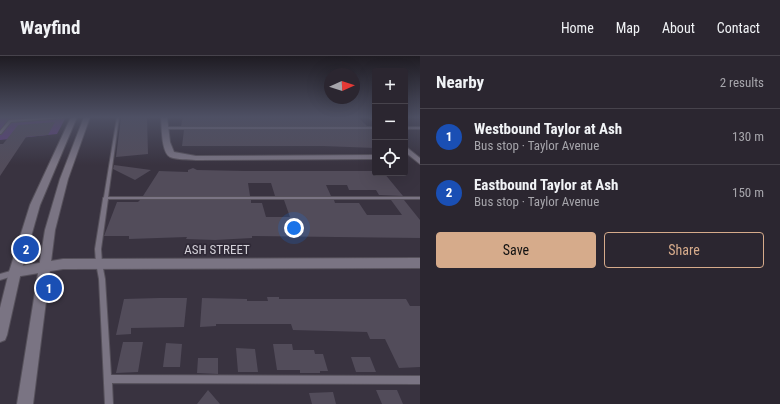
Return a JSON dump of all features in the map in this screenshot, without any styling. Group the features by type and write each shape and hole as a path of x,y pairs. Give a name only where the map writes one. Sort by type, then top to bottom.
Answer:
{"street":[{"path":"0,334 15,272 35,205 67,133"},
{"path":"25,404 50,230 58,199 81,133"},
{"path":"166,133 170,153 176,156 196,158 372,157"},
{"path":"408,151 418,159"},
{"path":"408,157 418,159"},
{"name":"ASH STREET","path":"15,272 63,264 99,263 420,263"}],"lane":[{"path":"109,404 102,279 98,249 115,133"},
{"path":"105,198 420,198"},
{"path":"0,277 15,272"},
{"path":"108,378 420,380"}],"shaded area":[{"path":"0,133 57,133 57,134 0,140"}],"building":[{"path":"11,133 49,133 48,135 26,137 0,176 0,144 3,144"},
{"path":"119,133 147,133 148,154 116,157"},
{"path":"184,133 372,133 372,148 323,146 182,146"},
{"path":"114,165 151,170 135,180 113,169"},
{"path":"193,168 197,170 245,171 372,171 372,176 386,176 403,196 379,195 376,190 349,190 347,185 326,185 331,196 275,196 271,183 248,183 250,196 143,196 159,171 188,172 188,170"},
{"path":"140,200 251,200 251,203 262,203 266,217 290,217 284,200 334,200 335,203 359,203 367,215 402,215 391,200 404,200 420,220 420,238 252,236 252,238 215,240 186,239 187,237 129,239 129,236 104,236 117,202 138,202"},
{"path":"267,297 279,297 279,299 406,299 410,306 420,306 420,367 399,368 385,339 370,339 367,332 293,330 291,324 216,324 216,326 200,327 202,298 268,301"},
{"path":"187,298 184,327 131,328 131,334 116,335 124,299"},
{"path":"123,342 143,342 138,372 116,373"},
{"path":"166,343 182,344 180,367 163,367"},
{"path":"273,344 292,344 293,350 314,350 315,354 323,354 328,371 320,371 320,373 300,373 300,370 277,370"},
{"path":"236,348 255,349 258,372 238,372"},
{"path":"351,357 370,357 376,372 356,372"},
{"path":"198,358 218,358 218,374 197,373"},
{"path":"208,390 220,404 197,404"},
{"path":"376,390 397,390 403,404 382,404"},
{"path":"333,392 336,404 312,404 309,393"}],"place":[{"name":"Eastbound Taylor at Ash","path":"26,249"},
{"name":"Westbound Taylor at Ash","path":"49,288"}]}
